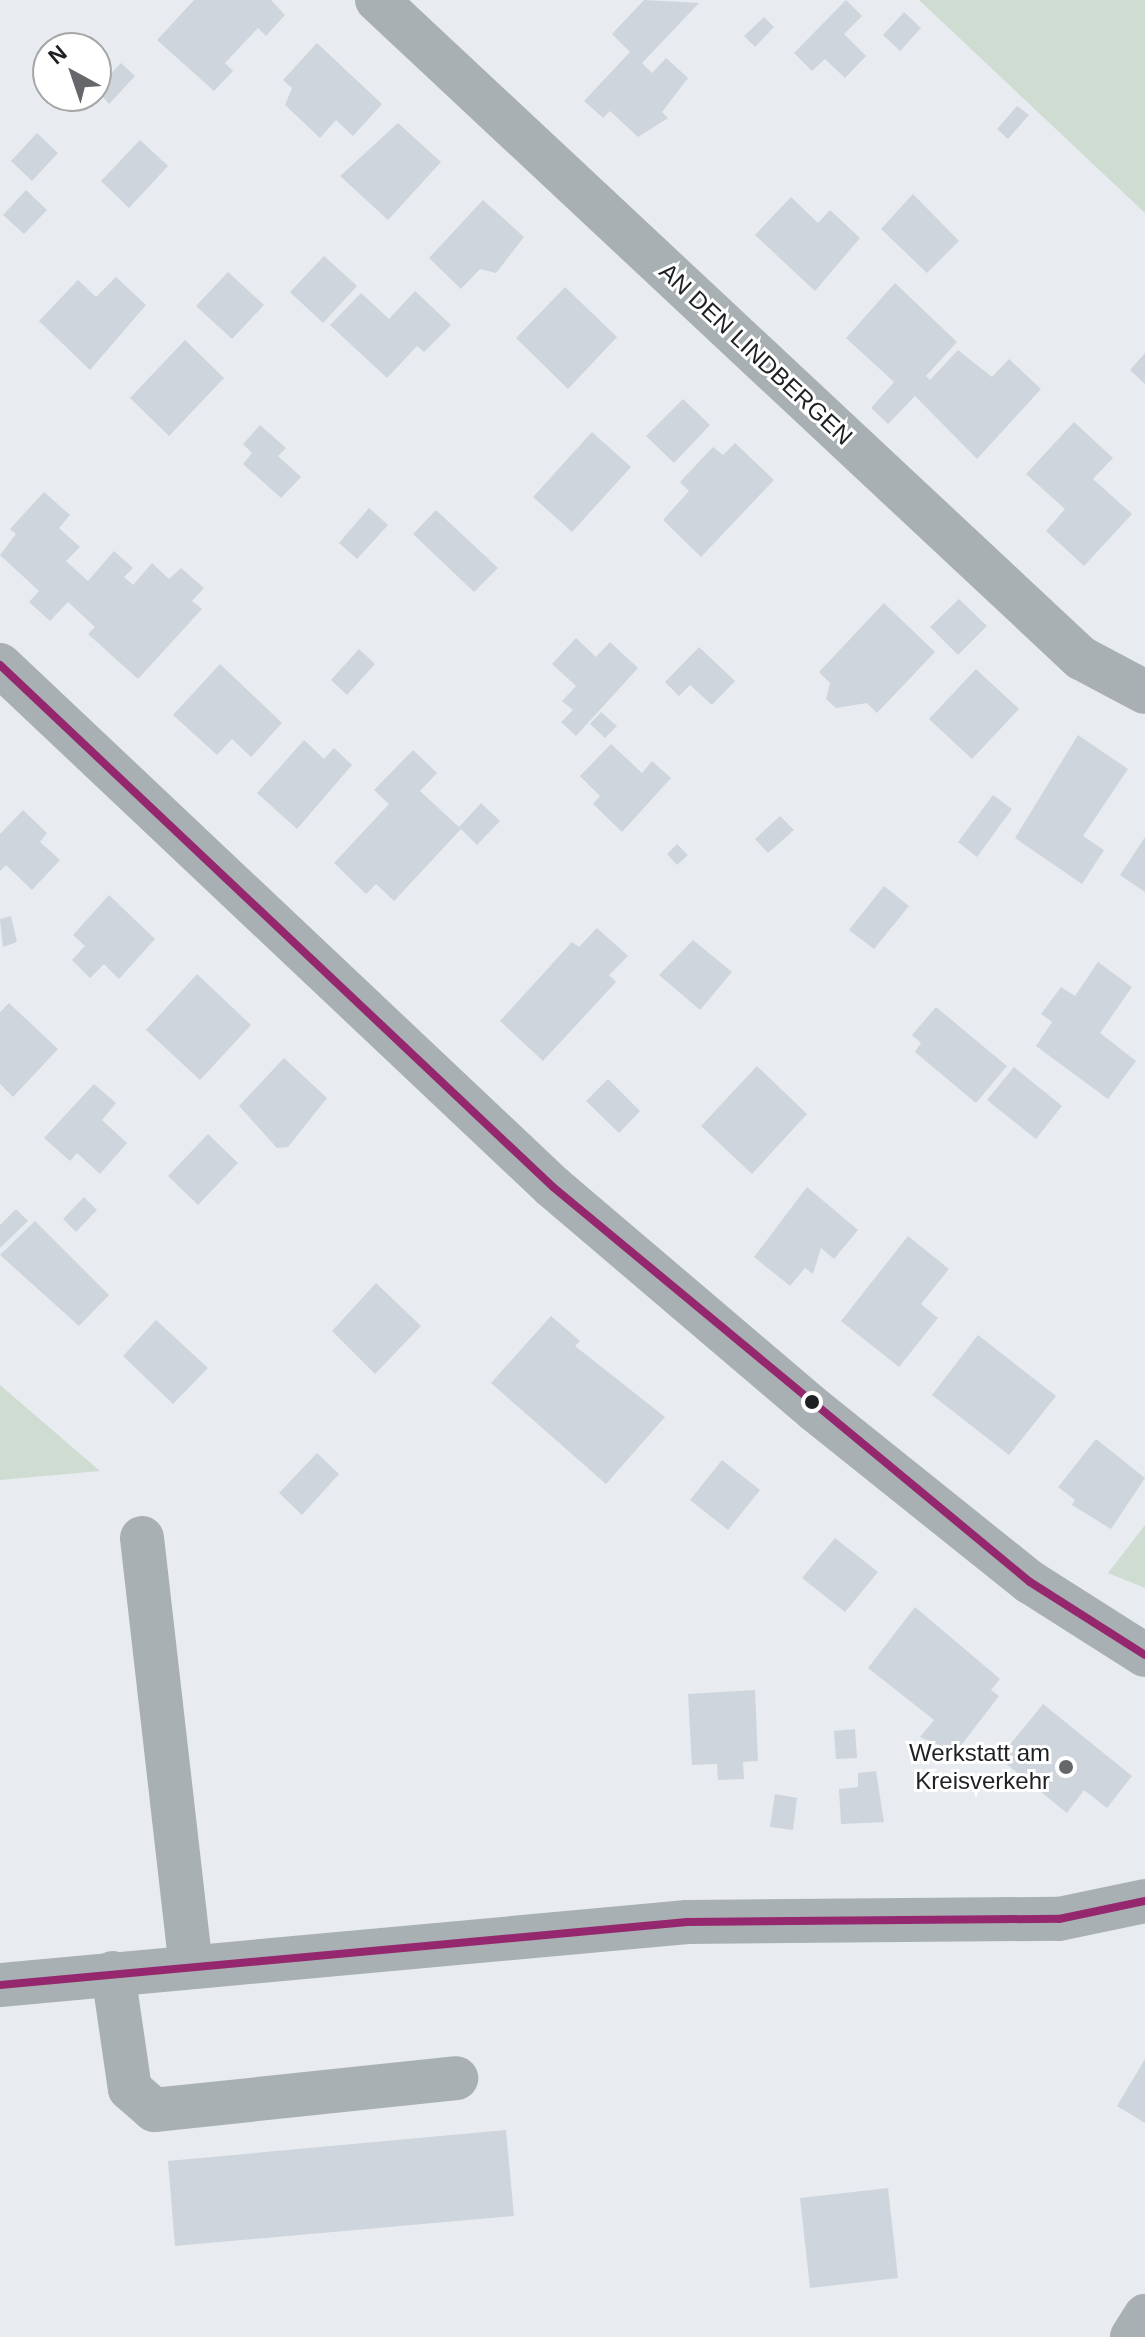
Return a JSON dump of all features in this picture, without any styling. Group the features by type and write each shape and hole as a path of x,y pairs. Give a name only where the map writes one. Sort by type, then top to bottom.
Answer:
{"street":[{"name":"AN DEN LINDBERGEN","path":"377,0 1081,658 1145,692"},
{"path":"0,665 565,1197 1030,1582 1145,1655"},
{"path":"142,1538 191,1966"},
{"path":"0,1985 687,1922 1059,1919 1145,1901"},
{"path":"113,1973 130,2089 154,2110 456,2078"},
{"path":"1132,2337 1145,2316"}],"shaded area":[{"path":"919,0 1145,0 1145,213"},
{"path":"0,1385 100,1471 0,1480"},
{"path":"1145,1525 1145,1588 1108,1573"}],"building":[{"path":"194,0 271,0 285,15 266,36 258,28 225,63 233,71 214,91 157,40"},
{"path":"644,0 699,3 642,63 652,73 666,58 688,78 662,112 668,118 638,137 610,111 603,118 584,101 630,52 612,34"},
{"path":"846,0 862,16 844,34 866,56 845,78 825,59 812,71 794,53"},
{"path":"904,12 921,28 900,51 883,35"},
{"path":"764,17 774,27 755,47 744,36"},
{"path":"317,43 382,104 353,136 336,120 320,138 285,105 292,88 283,80"},
{"path":"121,63 135,76 112,101 112,72"},
{"path":"1017,106 1029,115 1008,139 997,129"},
{"path":"398,123 441,162 388,220 340,176"},
{"path":"37,133 58,153 32,181 11,161"},
{"path":"140,140 168,166 129,208 101,181"},
{"path":"26,190 47,210 24,234 3,215"},
{"path":"913,194 959,241 927,273 881,229"},
{"path":"791,197 818,223 830,210 860,238 815,291 755,235"},
{"path":"483,200 524,237 496,273 480,269 461,289 429,258"},
{"path":"324,256 357,286 323,323 290,292"},
{"path":"228,272 264,305 232,339 196,306"},
{"path":"116,277 146,305 90,370 39,321 78,280 96,297"},
{"path":"895,283 957,342 926,376 930,380 958,350 992,377 1009,359 1041,389 977,459 915,396 888,424 871,408 894,382 846,338"},
{"path":"565,287 617,337 568,389 516,338"},
{"path":"415,291 451,325 424,352 417,346 387,378 330,325 361,293 389,319"},
{"path":"185,340 224,378 169,436 130,398"},
{"path":"1145,353 1145,384 1130,370"},
{"path":"683,399 710,425 674,463 646,436"},
{"path":"1074,422 1113,458 1093,479 1132,514 1084,566 1046,531 1065,509 1026,474"},
{"path":"260,425 286,448 278,456 301,477 281,498 243,464 252,453 243,444"},
{"path":"592,432 631,467 572,532 533,497"},
{"path":"735,443 774,480 701,557 663,520 689,491 680,482 713,447 723,455"},
{"path":"44,492 70,515 59,528 80,547 66,561 88,581 114,551 133,568 124,577 133,585 152,563 169,579 181,568 204,588 192,601 202,609 138,679 88,634 95,627 68,602 50,621 29,602 39,591 0,555 16,534 10,529"},
{"path":"369,508 388,525 357,559 339,543"},
{"path":"436,510 498,568 474,592 413,534"},
{"path":"959,599 987,626 958,655 930,627"},
{"path":"884,603 935,652 877,713 867,703 836,708 826,699 830,683 819,672"},
{"path":"576,638 596,657 610,642 638,668 576,736 561,722 573,710 562,701 576,686 552,664"},
{"path":"699,647 735,681 712,705 690,685 679,696 665,682"},
{"path":"359,649 375,664 347,695 331,680"},
{"path":"220,664 282,723 251,757 232,739 217,755 173,715"},
{"path":"976,669 1019,709 972,759 929,719"},
{"path":"601,712 617,726 605,738 590,724"},
{"path":"1078,735 1128,769 1083,836 1104,850 1082,884 1015,838"},
{"path":"304,740 324,759 334,748 352,765 297,829 257,793"},
{"path":"611,744 642,773 652,761 671,778 622,832 593,804 600,796 580,776"},
{"path":"413,750 437,773 420,791 459,827 481,803 500,821 477,845 461,829 394,901 376,884 366,894 334,863 389,804 374,790"},
{"path":"993,795 1012,809 977,857 958,842"},
{"path":"23,810 47,833 40,842 60,860 32,890 6,865 0,871 0,834"},
{"path":"780,816 794,830 768,853 755,839"},
{"path":"1145,837 1145,892 1120,875"},
{"path":"677,844 688,855 677,865 667,854"},
{"path":"884,886 909,906 874,949 849,930"},
{"path":"109,895 155,939 119,979 104,964 90,978 72,960 85,946 73,935"},
{"path":"11,916 17,942 3,947 0,919"},
{"path":"597,928 628,956 609,975 616,982 543,1061 500,1021 572,942 579,947"},
{"path":"693,940 732,972 700,1010 659,975"},
{"path":"1098,962 1132,987 1100,1033 1136,1061 1108,1099 1036,1046 1052,1022 1041,1014 1061,987 1075,996"},
{"path":"197,974 251,1025 200,1080 146,1030"},
{"path":"9,1003 58,1049 13,1097 0,1084 0,1012"},
{"path":"936,1007 1007,1066 976,1103 915,1052 921,1043 912,1035"},
{"path":"284,1058 327,1098 288,1147 277,1148 239,1106"},
{"path":"757,1066 807,1114 752,1174 701,1126"},
{"path":"1014,1067 1062,1106 1036,1139 987,1100"},
{"path":"608,1079 640,1111 619,1133 586,1101"},
{"path":"94,1084 116,1103 102,1120 127,1143 100,1174 77,1153 70,1161 44,1138"},
{"path":"208,1134 238,1163 198,1205 168,1176"},
{"path":"807,1187 858,1230 834,1259 821,1248 813,1274 805,1268 790,1286 754,1257"},
{"path":"84,1197 97,1210 76,1232 63,1219"},
{"path":"16,1209 28,1221 0,1248 0,1225"},
{"path":"35,1221 109,1295 79,1326 0,1255"},
{"path":"908,1236 949,1269 921,1304 938,1318 899,1367 841,1321"},
{"path":"376,1283 421,1326 375,1374 332,1331"},
{"path":"551,1316 580,1341 575,1346 665,1417 606,1484 491,1383"},
{"path":"156,1320 208,1368 173,1404 123,1356"},
{"path":"978,1335 1056,1396 1009,1455 932,1395"},
{"path":"1096,1439 1145,1478 1111,1529 1072,1505 1075,1500 1058,1487"},
{"path":"317,1453 339,1474 302,1515 279,1493"},
{"path":"722,1460 760,1490 728,1530 690,1500"},
{"path":"835,1538 878,1572 845,1612 802,1578"},
{"path":"915,1607 1000,1679 991,1690 999,1696 956,1752 920,1737 934,1720 868,1668"},
{"path":"755,1690 758,1761 743,1762 744,1779 718,1780 717,1764 692,1765 688,1694"},
{"name":"Werkstatt am Kreisverkehr","path":"1043,1704 1132,1776 1107,1808 1084,1790 1067,1813 999,1758"},
{"path":"855,1729 857,1758 836,1759 834,1731"},
{"path":"876,1771 884,1822 841,1824 839,1789 858,1787 858,1773"},
{"path":"775,1794 797,1798 793,1830 770,1827"},
{"path":"1145,2059 1145,2123 1117,2106"},
{"path":"506,2130 514,2216 175,2246 168,2161"},
{"path":"888,2188 898,2278 810,2288 800,2198"}],"transit line":[{"path":"0,665 553,1187 1030,1582 1145,1655"},
{"path":"0,1985 687,1922 1059,1919 1145,1901"}],"place":[{"name":"Werkstatt am Kreisverkehr","path":"1066,1767"}]}
